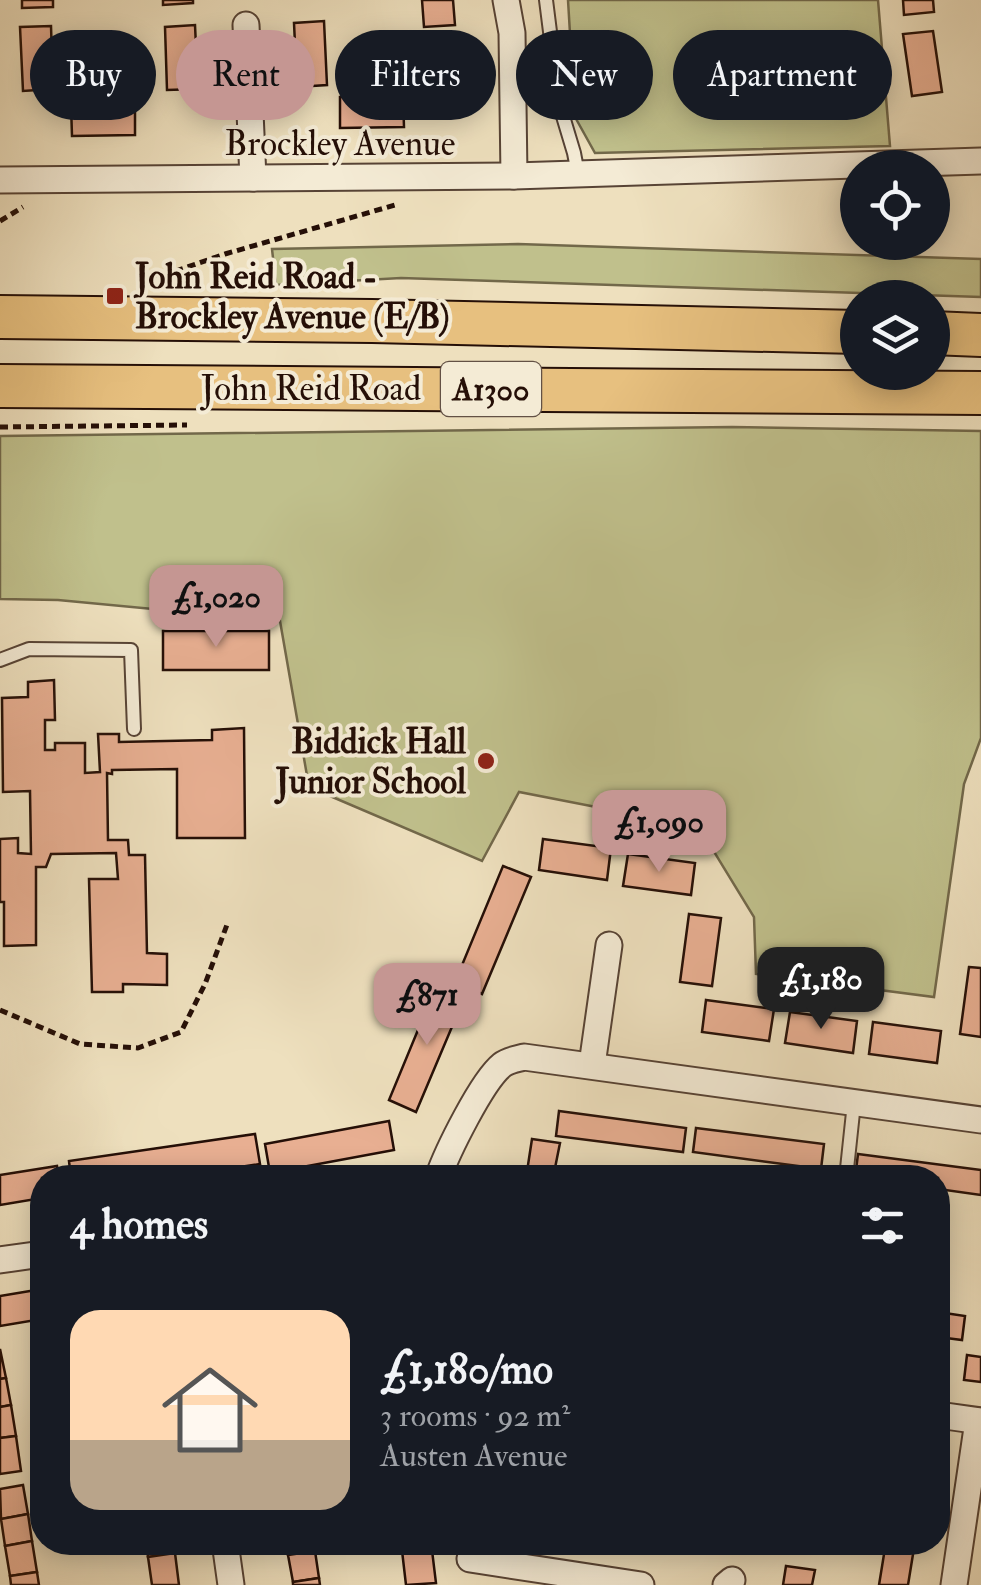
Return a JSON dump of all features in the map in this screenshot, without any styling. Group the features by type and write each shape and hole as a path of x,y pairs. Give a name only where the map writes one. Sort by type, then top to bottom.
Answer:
{"highway":[{"name":"John Reid Road","path":"0,317 372,320 840,332"},
{"path":"950,334 981,334"},
{"name":"John Reid Road","path":"0,386 981,393"}],"street":[{"path":"506,0 512,32 514,176"},
{"path":"246,25 253,178"},
{"name":"Brockley Avenue","path":"0,180 514,176 981,161"},
{"path":"592,1065 610,945"},
{"path":"444,1165 492,1075 504,1062 524,1057 981,1120"},
{"path":"0,1260 30,1256"},
{"path":"950,1417 979,1421 954,1585"},
{"path":"227,1555 231,1585"},
{"path":"470,1555 474,1585"},
{"path":"489,1555 641,1585"}],"lane":[{"path":"546,0 559,103 578,174"},
{"path":"0,660 29,648 131,650 134,728"},
{"path":"847,1165 854,1102"}],"path":[{"path":"134,282 403,203"},
{"path":"0,1010 80,1044 138,1048 181,1032 205,984 228,922"}],"green space":[{"path":"568,0 878,0 880,30 673,30 673,120 888,120 890,146 595,153 577,120 653,120 653,30 570,30"},
{"path":"518,244 840,254 840,260 981,259 981,297 950,296 950,280 840,280 840,292 401,278 276,285 272,249"},
{"name":"Biddick Hall Junior School","path":"732,427 981,431 981,738 964,784 934,997 756,974 754,917 699,827 519,792 482,861 309,787 280,621 58,600 0,599 0,436"}],"building":[{"path":"22,0 53,0 53,7 22,8"},
{"path":"163,0 193,0 193,3 163,5"},
{"path":"422,0 453,0 455,25 424,27"},
{"path":"903,0 933,0 934,12 904,15"},
{"path":"324,21 327,85 315,86 315,30 294,30 294,23"},
{"path":"195,25 195,30 176,30 176,90 167,90 165,27"},
{"path":"51,26 51,30 30,30 30,91 23,91 20,27"},
{"path":"933,31 942,92 912,96 903,34"},
{"path":"71,120 135,120 135,135 72,136"},
{"path":"340,120 404,120 404,127 340,128"},
{"path":"163,631 269,631 269,670 163,670"},
{"name":"Biddick Hall Junior School","path":"54,680 55,720 45,720 45,750 55,750 55,743 85,743 85,773 100,772 98,734 119,734 119,742 212,740 212,730 244,728 245,838 177,838 177,769 107,773 108,840 128,840 129,855 145,855 147,953 167,954 167,985 123,984 123,992 92,992 89,879 118,879 116,853 51,854 46,867 36,867 36,945 4,946 0,839 18,838 18,853 31,854 30,791 3,792 2,698 28,697 28,682"},
{"path":"543,839 611,848 607,880 539,870"},
{"path":"628,854 695,863 691,895 623,886"},
{"path":"503,866 531,877 482,994 455,982"},
{"path":"689,914 721,918 712,986 680,982"},
{"path":"969,967 981,968 981,1037 960,1034"},
{"path":"437,984 465,996 416,1112 389,1100"},
{"path":"706,1000 774,1009 769,1041 702,1032"},
{"path":"790,1012 857,1021 853,1053 785,1043"},
{"path":"873,1022 941,1031 937,1063 869,1054"},
{"path":"559,1111 686,1128 683,1152 556,1136"},
{"path":"389,1121 394,1150 313,1165 269,1165 265,1144"},
{"path":"696,1128 824,1144 821,1165 791,1165 693,1152"},
{"path":"255,1134 260,1164 69,1165 69,1161"},
{"path":"532,1139 560,1143 556,1165 528,1165"},
{"path":"858,1154 943,1165 857,1165"},
{"path":"950,1166 981,1170 981,1195 950,1191"},
{"path":"30,1170 30,1200 0,1205 0,1175"},
{"path":"30,1291 30,1321 0,1326 0,1296"},
{"path":"950,1314 965,1316 962,1340 950,1338"},
{"path":"0,1349 6,1378 0,1379"},
{"path":"967,1355 981,1357 981,1382 964,1380"},
{"path":"6,1378 11,1405 0,1407 0,1379"},
{"path":"11,1405 16,1436 0,1438 0,1407"},
{"path":"16,1436 21,1471 0,1474 0,1438"},
{"path":"23,1485 28,1514 1,1519 0,1489"},
{"path":"28,1514 30,1541 5,1546 1,1519"},
{"path":"30,1541 30,1555 34,1555 37,1572 10,1576 5,1546"},
{"path":"175,1555 179,1585 152,1585 148,1557"},
{"path":"288,1555 316,1555 319,1578 293,1582"},
{"path":"403,1555 433,1555 436,1583 406,1585"},
{"path":"884,1555 913,1555 908,1585 879,1585"},
{"path":"786,1566 815,1570 812,1585 783,1585"},
{"path":"37,1572 39,1585 11,1585 10,1576"},
{"path":"319,1578 320,1585 293,1585 293,1582"}],"place":[{"name":"John Reid Road - Brockley Avenue (E/B)","path":"115,296"},
{"name":"Biddick Hall Junior School","path":"486,761"}]}
